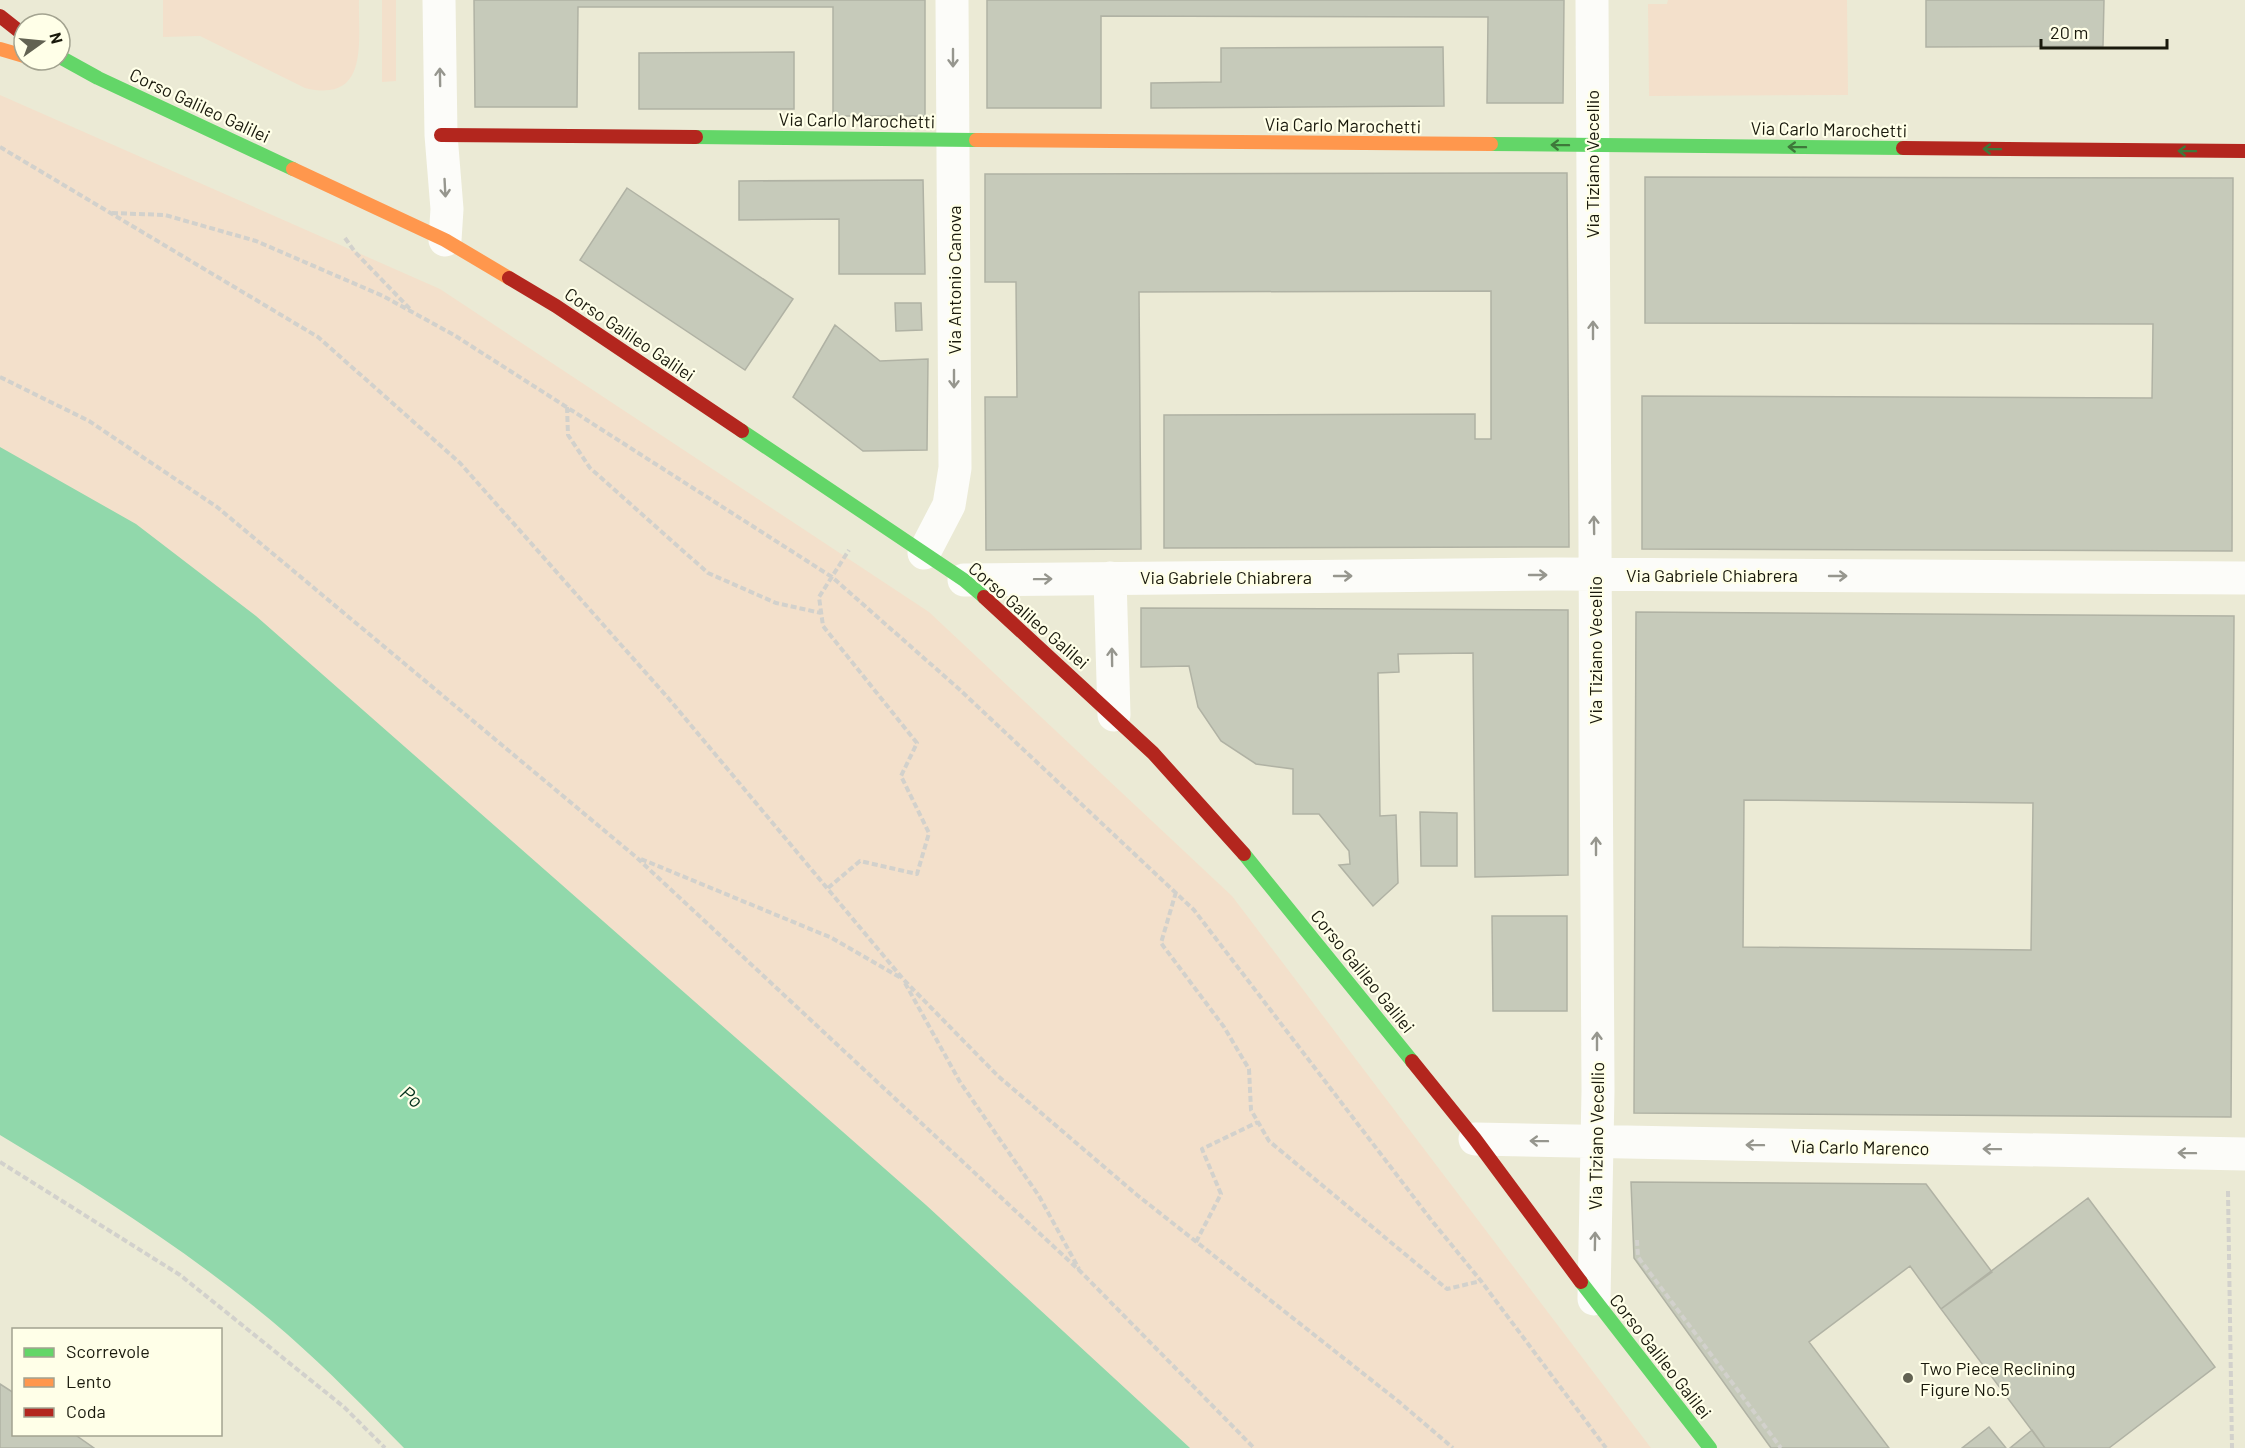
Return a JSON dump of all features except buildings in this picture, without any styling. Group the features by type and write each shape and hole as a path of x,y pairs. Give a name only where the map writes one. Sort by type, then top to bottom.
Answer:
{"street":[{"path":"438,0 446,240"},
{"name":"Via Antonio Canova","path":"924,553 949,505 955,468 952,0"},
{"name":"Via Tiziano Vecellio","path":"1592,0 1597,1142 1594,1299"},
{"path":"0,16 12,26"},
{"name":"Corso Galileo Galilei","path":"72,64 98,78 446,240 556,306 964,580 1153,753 1253,864 1475,1139 1594,1299 1710,1448"},
{"name":"Corso Galileo Galilei","path":"72,70 98,78"},
{"name":"Via Carlo Marochetti","path":"441,135 2245,152"},
{"name":"Via Gabriele Chiabrera","path":"964,580 1595,574 2245,578"},
{"path":"1110,578 1114,715"},
{"name":"Via Carlo Marenco","path":"1475,1139 2245,1154"}],"path":[{"path":"0,147 318,337 460,463 669,699 903,979 998,1076 1137,1195 1398,1401 1453,1448"},
{"path":"344,192 332,220 355,252 414,313"},
{"path":"112,213 165,215 256,241 383,296 454,335 832,578 959,689 1194,910 1432,1221 1481,1281 1606,1448"},
{"path":"0,377 89,421 217,507 636,857 1081,1272 1254,1448"},
{"path":"567,407 568,435 590,468 708,573 776,603 821,613"},
{"path":"828,888 860,861 917,874 930,833 901,776 917,743 823,626 819,597 870,517"},
{"path":"636,857 832,938 903,979 960,1082 1039,1196 1081,1272"},
{"path":"1176,892 1161,943 1224,1027 1249,1069 1251,1110 1269,1141 1448,1289 1481,1281"},
{"path":"1196,1242 1221,1194 1202,1149 1258,1122"},
{"path":"0,1162 180,1275 344,1407 385,1448"},
{"path":"2228,1183 2232,1448"},
{"path":"1636,1236 1638,1257 1781,1448"}],"shaded area":[{"path":"163,0 359,0 359,50 356,65 350,78 341,87 326,90 305,88 200,36 163,37"},
{"path":"382,0 396,0 396,81 382,82"},
{"path":"1668,0 1847,0 1848,95 1649,96 1648,4 1667,4"},
{"path":"0,95 440,289 929,612 1232,896 1651,1448 1189,1448 0,447"}],"water":[{"name":"Po","path":"0,447 136,524 256,616 926,1205 1190,1448 404,1448 347,1390 254,1306 184,1253 112,1204 0,1135"}],"traffic: fast":[{"path":"72,64 293,169"},
{"path":"696,137 976,140"},
{"path":"1491,144 1903,148"},
{"path":"742,431 964,580 984,597"},
{"path":"1244,854 1412,1061"},
{"path":"1581,1282 1710,1448"}],"traffic: slow":[{"path":"0,49 12,52"},
{"path":"976,140 1491,144"},
{"path":"293,169 445,240 509,278"}],"traffic: jam":[{"path":"0,16 12,26"},
{"path":"441,135 696,137"},
{"path":"1903,148 2245,151"},
{"path":"509,278 556,306 742,431"},
{"path":"984,597 1153,753 1244,854"},
{"path":"1412,1061 1475,1139 1581,1282"}],"place":[{"name":"Two Piece Reclining Figure No.5","path":"1908,1378"}]}
